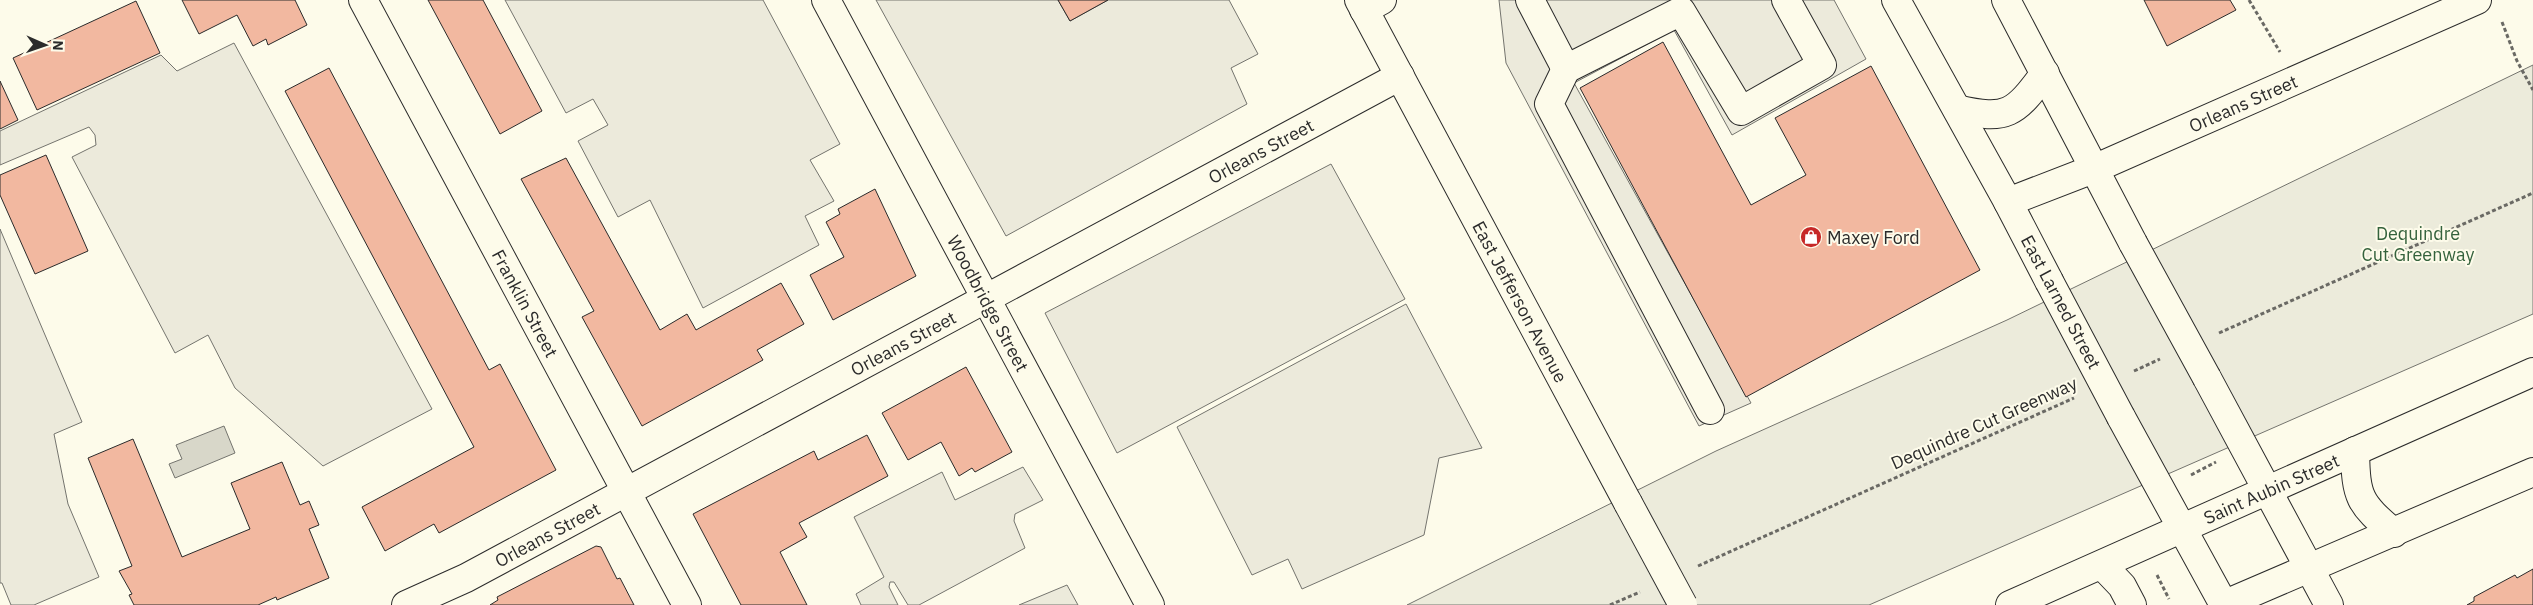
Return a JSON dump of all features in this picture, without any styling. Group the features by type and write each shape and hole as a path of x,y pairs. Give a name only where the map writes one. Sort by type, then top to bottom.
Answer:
{"street":[{"name":"Franklin Street","path":"363,0 687,605"},
{"name":"Woodbridge Street","path":"826,0 1150,605"},
{"path":"1530,0 1566,69"},
{"path":"1710,410 1549,104 1566,69 1678,6 1741,111 1822,65 1786,0"},
{"name":"East Larned Street","path":"1896,0 2008,202 2121,417 2223,605"},
{"path":"2006,0 2134,243 2330,605"},
{"name":"Orleans Street","path":"2008,202 2096,168 2300,79 2474,0"},
{"name":"East Jefferson Avenue","path":"1368,3 1400,76 1683,605"},
{"path":"1957,109 1983,115 2007,114 2029,95 2045,73"},
{"name":"Orleans Street","path":"406,605 466,578 628,492 1400,76"},
{"name":"Saint Aubin Street","path":"2010,605 2533,372"},
{"path":"2355,451 2356,481 2360,498 2370,512 2394,533"},
{"path":"2223,605 2533,472"},
{"path":"2102,565 2122,586 2132,605"}],"path":[{"path":"2249,0 2279,51 2300,79"},
{"path":"2500,17 2517,60 2533,90"},
{"path":"2216,334 2533,193"},
{"path":"2126,375 2162,358"},
{"name":"Dequindre Cut Greenway","path":"1691,569 2080,395"},
{"path":"2187,477 2221,460"},
{"path":"2154,570 2169,599"},
{"path":"1610,605 1646,589"}],"green space":[{"name":"Dequindre Cut Greenway","path":"2533,65 2533,314 1869,605 1407,605 1716,451 2007,320"}],"shaded area":[{"path":"505,0 763,0 840,144 810,160 834,201 805,216 819,245 703,308 650,200 618,217 578,141 608,125 593,99 566,113"},
{"path":"876,0 1058,0 1070,21 1108,0 1229,0 1258,54 1231,68 1247,104 1006,236"},
{"path":"1499,0 1834,0 1866,59 1732,135 1674,30 1574,83 1751,403 1699,426 1506,63"},
{"path":"234,43 432,409 323,466 235,388 208,335 175,353 72,157 96,145 95,135 89,127 0,165 0,131 161,55 177,71"},
{"path":"1331,164 1405,299 1117,453 1045,313"},
{"path":"0,229 82,422 54,434 68,504 99,577 34,605 11,605 2,583 0,583"},
{"path":"1406,304 1482,448 1439,458 1424,535 1302,589 1288,559 1252,575 1177,427"},
{"path":"224,426 235,453 175,478 169,464 182,459 176,445"},
{"path":"1023,467 1043,500 1015,514 1014,521 1025,548 919,605 908,605 894,582 890,582 889,587 898,605 861,605 856,594 884,577 854,517 942,472 955,500"},
{"path":"1067,585 1078,605 1019,605"}],"building":[{"path":"182,0 295,0 307,25 268,45 266,39 253,46 237,15 199,34"},
{"path":"428,0 483,0 542,111 500,134"},
{"path":"1058,0 1108,0 1070,21"},
{"path":"2144,0 2230,0 2236,10 2167,46"},
{"path":"136,1 160,53 37,110 13,58"},
{"name":"Maxey Ford","path":"1663,42 1751,205 1806,175 1775,118 1871,66 1980,270 1746,397 1580,88"},
{"path":"329,68 489,370 500,364 556,470 439,533 434,524 385,551 362,507 474,447 285,91"},
{"path":"0,81 18,120 0,129"},
{"path":"46,155 88,251 35,274 0,195 0,175"},
{"path":"566,158 660,330 687,314 696,330 781,283 804,324 757,350 763,360 642,426 582,317 594,311 521,179"},
{"path":"875,189 916,276 833,320 810,275 844,257 826,222 840,214 838,209"},
{"path":"966,367 1012,452 975,472 972,468 959,476 941,442 908,460 882,413"},
{"path":"867,435 888,476 799,523 807,537 780,552 807,605 741,605 693,514 814,451 818,460"},
{"path":"133,439 182,557 250,529 231,483 282,462 300,505 309,501 319,525 309,529 329,578 277,600 276,597 258,605 134,605 129,595 132,594 119,571 132,566 88,458"},
{"path":"596,546 601,547 617,579 620,578 634,605 490,605 498,600 497,597"},
{"path":"2533,569 2533,605 2467,605 2474,601 2474,597 2515,575 2517,578"}],"place":[{"name":"Maxey Ford","path":"1811,237"}]}
